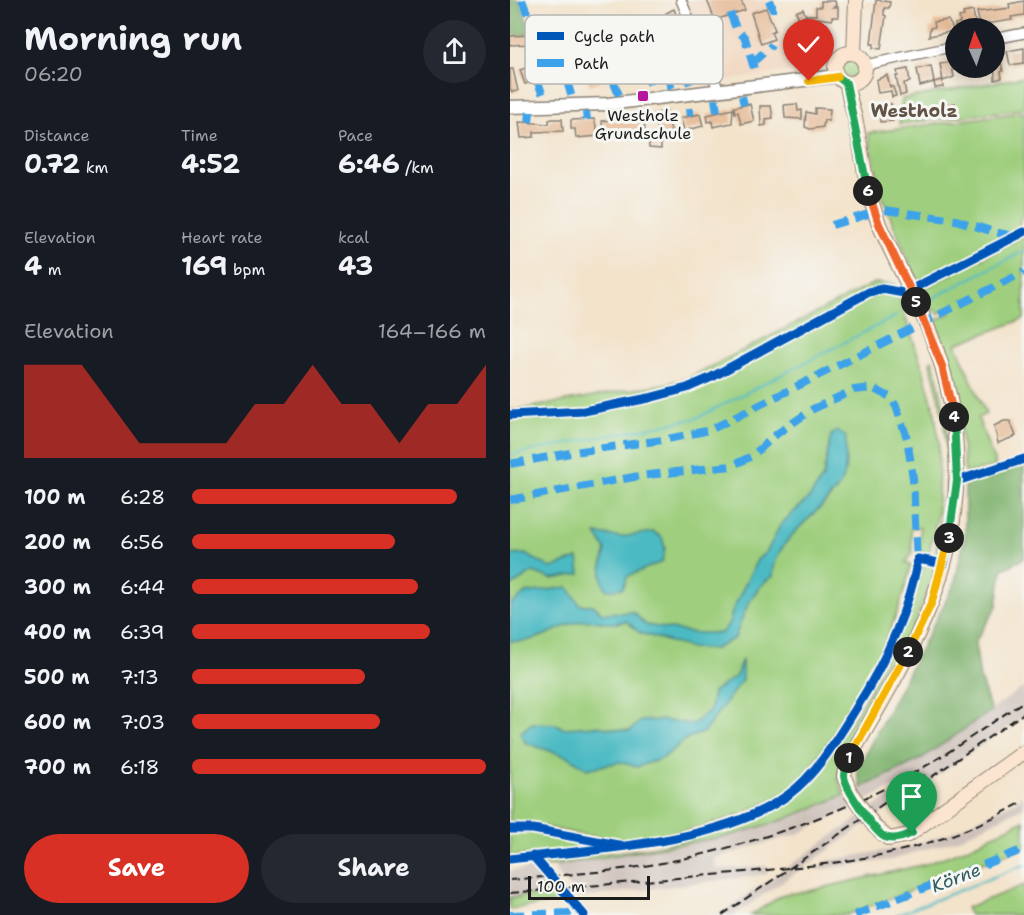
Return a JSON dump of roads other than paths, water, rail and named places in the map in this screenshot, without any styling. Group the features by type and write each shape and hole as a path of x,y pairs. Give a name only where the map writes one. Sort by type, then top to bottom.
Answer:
{"main road":[{"path":"850,53 856,0"},
{"path":"843,77 862,76 865,65 860,56 850,53 837,60 855,118 867,187 875,212 928,329 942,366 956,434 957,481 949,539 935,593 913,642 847,762 844,776 850,792 875,827 889,838 908,835 1024,752"}],"street":[{"path":"681,0 687,15"},
{"path":"1005,37 1024,33"},
{"path":"865,65 945,48"},
{"path":"510,107 591,106 843,77"},
{"path":"715,84 718,92"},
{"path":"957,481 1024,459"}],"water":[{"path":"838,431 846,437 843,479 833,495 800,526 781,549 775,562 773,576 753,596 735,638 715,649 691,648 640,633 626,621 610,623 588,620 571,624 539,638 510,641 510,605 526,593 568,587 580,605 593,605 602,613 633,612 646,625 695,633 721,633 729,623 733,609 757,560 767,551 781,524 810,497 823,477 831,435"},
{"path":"653,532 662,537 665,548 662,562 628,576 623,588 607,590 602,581 602,565 606,550 596,534 621,537"},
{"path":"525,554 551,568 578,558 580,574 552,579 533,572 510,587 510,555"},
{"path":"742,659 742,680 704,732 686,739 663,758 637,767 620,762 587,769 569,757 526,743 520,733 532,723 556,724 563,728 596,726 630,731 640,721 661,720 693,724 710,710 713,692 736,676"}],"waterway":[{"path":"933,298 1024,251"},
{"path":"510,455 697,418 896,316"},
{"name":"Körne","path":"897,915 1024,865"}],"railway":[{"path":"510,880 601,872 669,862 745,843 799,825 876,793 901,780 948,752 1024,701"},
{"path":"920,785 1024,713"},
{"path":"722,915 925,775"},
{"path":"510,893 840,862 914,847 951,835 1024,801"}],"place":[{"name":"Westholz Grundschule","path":"643,96"}],"district":[{"name":"Westholz","path":"914,111"}]}
